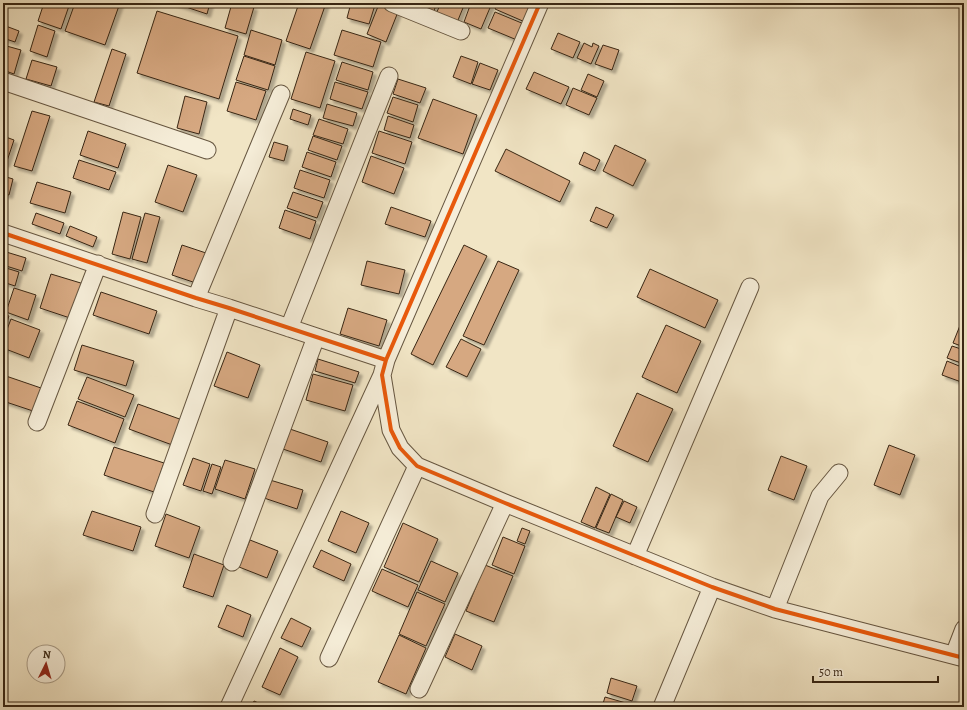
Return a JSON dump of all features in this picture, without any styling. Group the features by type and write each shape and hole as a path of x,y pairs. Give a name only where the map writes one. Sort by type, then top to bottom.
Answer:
{"street":[{"path":"392,3 461,31"},
{"path":"228,707 384,368 540,3"},
{"path":"289,328 389,76"},
{"path":"3,81 207,150"},
{"path":"196,298 280,94"},
{"path":"3,233 316,337 384,368"},
{"path":"38,422 98,264"},
{"path":"635,556 750,287"},
{"path":"155,514 230,308"},
{"path":"232,562 316,337"},
{"path":"384,368 391,430 400,448 417,466 712,587 775,609 959,656 964,629"},
{"path":"329,658 417,466"},
{"path":"775,609 820,496 839,473"},
{"path":"419,689 505,503"},
{"path":"662,707 712,587"}],"building":[{"path":"44,3 70,3 61,29 38,21"},
{"path":"75,3 120,3 105,45 65,31"},
{"path":"174,3 210,3 207,14"},
{"path":"232,3 241,3 254,7 246,34 225,28"},
{"path":"299,3 326,3 310,49 286,41"},
{"path":"351,3 369,3 375,5 369,24 347,18"},
{"path":"404,3 437,3 433,13"},
{"path":"441,3 465,3 456,25 435,16"},
{"path":"471,3 492,3 481,29 464,22"},
{"path":"498,3 520,3 531,8 525,22 495,9"},
{"path":"379,4 398,12 386,42 367,34"},
{"path":"157,11 238,36 219,99 137,73"},
{"path":"495,12 524,24 517,40 488,28"},
{"path":"3,25 19,31 15,42 3,38"},
{"path":"38,25 55,31 47,57 30,51"},
{"path":"251,30 282,40 275,65 244,55"},
{"path":"342,30 381,42 373,67 334,55"},
{"path":"558,33 580,42 573,58 551,49"},
{"path":"584,43 592,47 593,43 599,46 591,64 577,58"},
{"path":"3,45 21,50 14,74 3,70"},
{"path":"603,45 619,50 612,70 595,64"},
{"path":"112,49 126,54 109,106 94,102"},
{"path":"306,52 335,61 320,108 291,99"},
{"path":"244,56 275,66 268,90 236,80"},
{"path":"461,56 478,62 471,84 453,77"},
{"path":"32,60 57,67 51,86 26,79"},
{"path":"342,62 373,72 368,90 336,80"},
{"path":"480,63 498,70 490,90 472,84"},
{"path":"534,72 569,87 561,104 526,89"},
{"path":"588,74 604,81 597,97 581,90"},
{"path":"398,79 426,88 420,103 393,94"},
{"path":"236,82 266,91 256,120 227,111"},
{"path":"335,82 368,92 362,109 330,99"},
{"path":"573,88 597,98 589,115 566,105"},
{"path":"185,96 207,102 199,134 177,128"},
{"path":"393,97 418,105 413,122 387,113"},
{"path":"433,99 477,115 463,154 418,138"},
{"path":"327,104 357,113 353,126 323,118"},
{"path":"293,109 311,115 308,125 290,119"},
{"path":"32,111 50,116 32,171 14,166"},
{"path":"388,116 414,125 410,138 384,130"},
{"path":"319,119 348,129 343,144 313,135"},
{"path":"88,131 126,144 118,168 80,155"},
{"path":"379,131 412,142 405,164 372,153"},
{"path":"3,136 14,140 6,164 3,163"},
{"path":"313,136 342,146 337,160 308,150"},
{"path":"274,142 288,146 284,161 269,157"},
{"path":"615,145 646,160 633,186 603,171"},
{"path":"506,149 570,181 560,202 495,171"},
{"path":"307,152 336,162 331,177 302,167"},
{"path":"584,152 600,160 595,171 579,164"},
{"path":"371,156 404,168 394,194 362,182"},
{"path":"79,160 116,172 109,190 73,178"},
{"path":"168,165 197,175 183,212 155,202"},
{"path":"300,170 330,180 324,198 294,188"},
{"path":"3,176 13,179 9,195 3,194"},
{"path":"37,182 71,192 65,213 30,203"},
{"path":"293,192 323,202 317,218 287,208"},
{"path":"391,207 431,221 425,237 385,224"},
{"path":"596,207 614,215 607,228 590,221"},
{"path":"285,210 316,221 310,239 279,228"},
{"path":"123,212 141,217 130,259 112,254"},
{"path":"36,213 64,223 60,234 32,224"},
{"path":"145,213 160,217 147,263 132,259"},
{"path":"70,226 97,237 93,247 66,236"},
{"path":"182,245 209,254 199,284 172,275"},
{"path":"464,245 487,256 433,365 411,354"},
{"path":"3,251 26,258 22,271 3,265"},
{"path":"367,261 405,270 399,294 361,285"},
{"path":"498,261 519,270 484,345 463,336"},
{"path":"3,267 19,272 15,286 3,282"},
{"path":"650,269 718,300 705,328 637,297"},
{"path":"51,274 84,284 73,319 40,308"},
{"path":"14,288 36,295 28,320 6,312"},
{"path":"101,292 157,311 149,334 93,315"},
{"path":"348,308 387,320 379,346 340,334"},
{"path":"964,311 964,322 960,320"},
{"path":"3,314 9,316 3,333"},
{"path":"11,319 40,330 29,358 3,348 3,340"},
{"path":"961,323 964,324 964,347 953,343"},
{"path":"666,325 701,341 677,393 642,377"},
{"path":"461,339 481,349 467,377 446,367"},
{"path":"82,345 134,361 126,386 74,370"},
{"path":"952,346 964,350 964,364 947,358"},
{"path":"227,352 260,365 248,398 214,386"},
{"path":"318,359 359,372 355,383 315,371"},
{"path":"947,361 964,368 964,383 942,375"},
{"path":"313,374 353,385 345,411 306,400"},
{"path":"3,375 41,388 33,411 3,401"},
{"path":"87,377 134,395 125,417 78,399"},
{"path":"637,393 673,409 648,462 613,446"},
{"path":"77,401 124,419 115,443 68,425"},
{"path":"138,404 185,421 175,446 129,429"},
{"path":"287,428 328,442 321,462 280,448"},
{"path":"889,445 915,455 900,495 874,485"},
{"path":"114,447 164,463 154,492 104,475"},
{"path":"781,456 807,466 794,500 768,490"},
{"path":"193,458 210,464 201,491 183,485"},
{"path":"225,460 255,469 245,499 215,489"},
{"path":"212,464 221,467 212,494 203,491"},
{"path":"270,480 303,490 297,509 264,498"},
{"path":"596,487 610,494 595,528 581,522"},
{"path":"611,494 623,500 609,533 596,528"},
{"path":"624,501 637,507 630,523 616,517"},
{"path":"92,511 141,527 133,551 83,535"},
{"path":"341,511 369,523 356,553 328,541"},
{"path":"166,514 200,527 189,558 155,546"},
{"path":"403,523 438,539 419,582 384,567"},
{"path":"522,528 530,531 525,544 517,541"},
{"path":"503,537 525,546 514,574 492,565"},
{"path":"250,540 278,551 267,578 239,567"},
{"path":"321,550 351,564 344,581 313,567"},
{"path":"194,554 224,565 213,597 183,587"},
{"path":"431,561 458,573 445,602 418,590"},
{"path":"485,565 513,576 494,622 466,611"},
{"path":"382,569 418,585 408,607 372,591"},
{"path":"417,592 445,604 426,646 399,634"},
{"path":"227,605 251,615 243,637 218,627"},
{"path":"291,618 311,628 302,647 281,638"},
{"path":"455,634 482,646 472,670 445,657"},
{"path":"399,635 426,648 406,694 378,682"},
{"path":"280,648 298,657 280,695 262,687"},
{"path":"611,678 637,686 632,701 607,693"},
{"path":"605,697 626,703 625,707 602,707"},
{"path":"254,701 267,707 251,707"}],"cycle path":[{"path":"386,360 540,3"},
{"path":"3,233 386,360 382,375 391,430 400,448 417,466 712,587 775,609 964,658"}]}
